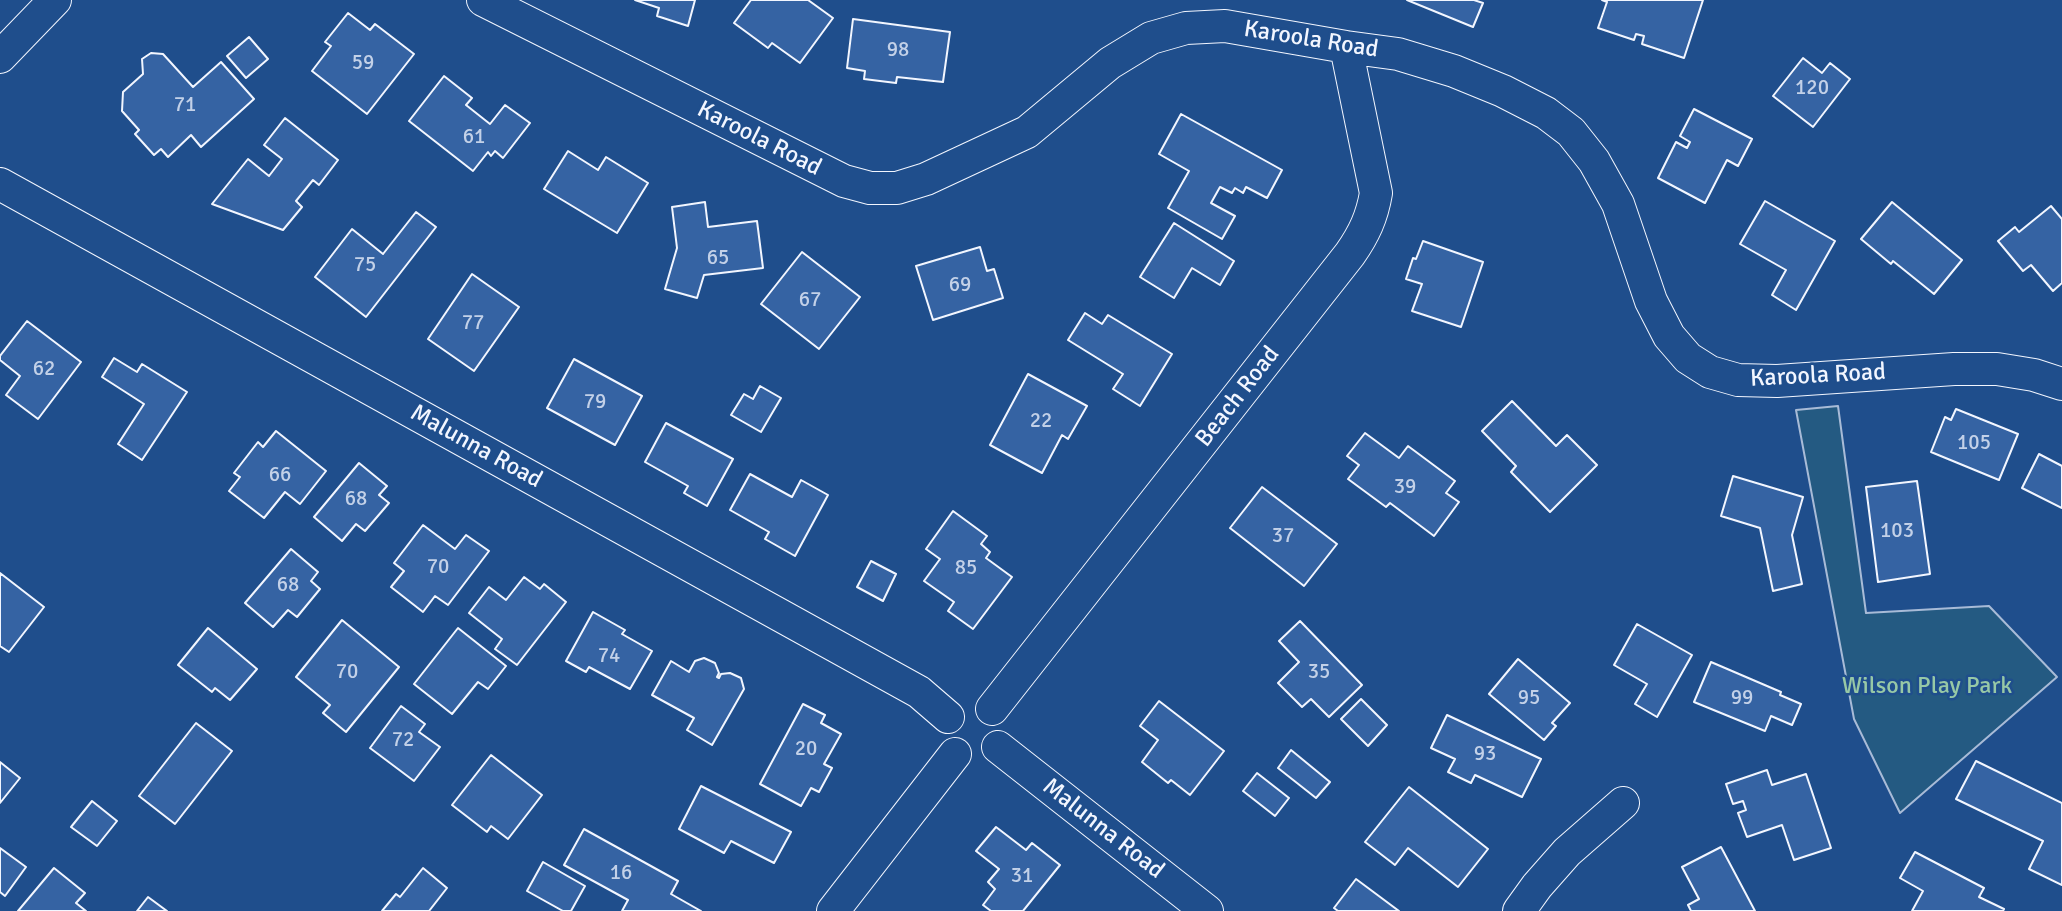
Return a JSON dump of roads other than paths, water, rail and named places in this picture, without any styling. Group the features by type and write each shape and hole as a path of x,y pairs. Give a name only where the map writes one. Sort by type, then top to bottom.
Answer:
{"street":[{"path":"0,57 55,0"},
{"name":"Karoola Road","path":"483,0 845,181 870,188 897,188 926,179 1027,132 1110,63 1152,38 1186,28 1225,26 1398,54 1454,71 1503,91 1546,113 1572,132 1594,161 1618,204 1651,301 1669,335 1688,358 1710,372 1738,380 1777,381 1954,369 1997,369 2034,375 2062,384"},
{"name":"Beach Road","path":"992,709 1365,232 1373,213 1376,193 1346,47"},
{"name":"Malunna Road","path":"0,184 919,692 948,717"},
{"path":"973,703 992,709 1001,723 998,747 983,759 963,760 946,741 944,733 948,717 964,704 973,703"},
{"name":"Malunna Road","path":"998,747 1207,911"},
{"path":"833,911 955,754"},
{"path":"1519,911 1567,852 1623,803"}],"park label":[{"name":"Wilson Play Park","path":"1927,687"}]}
